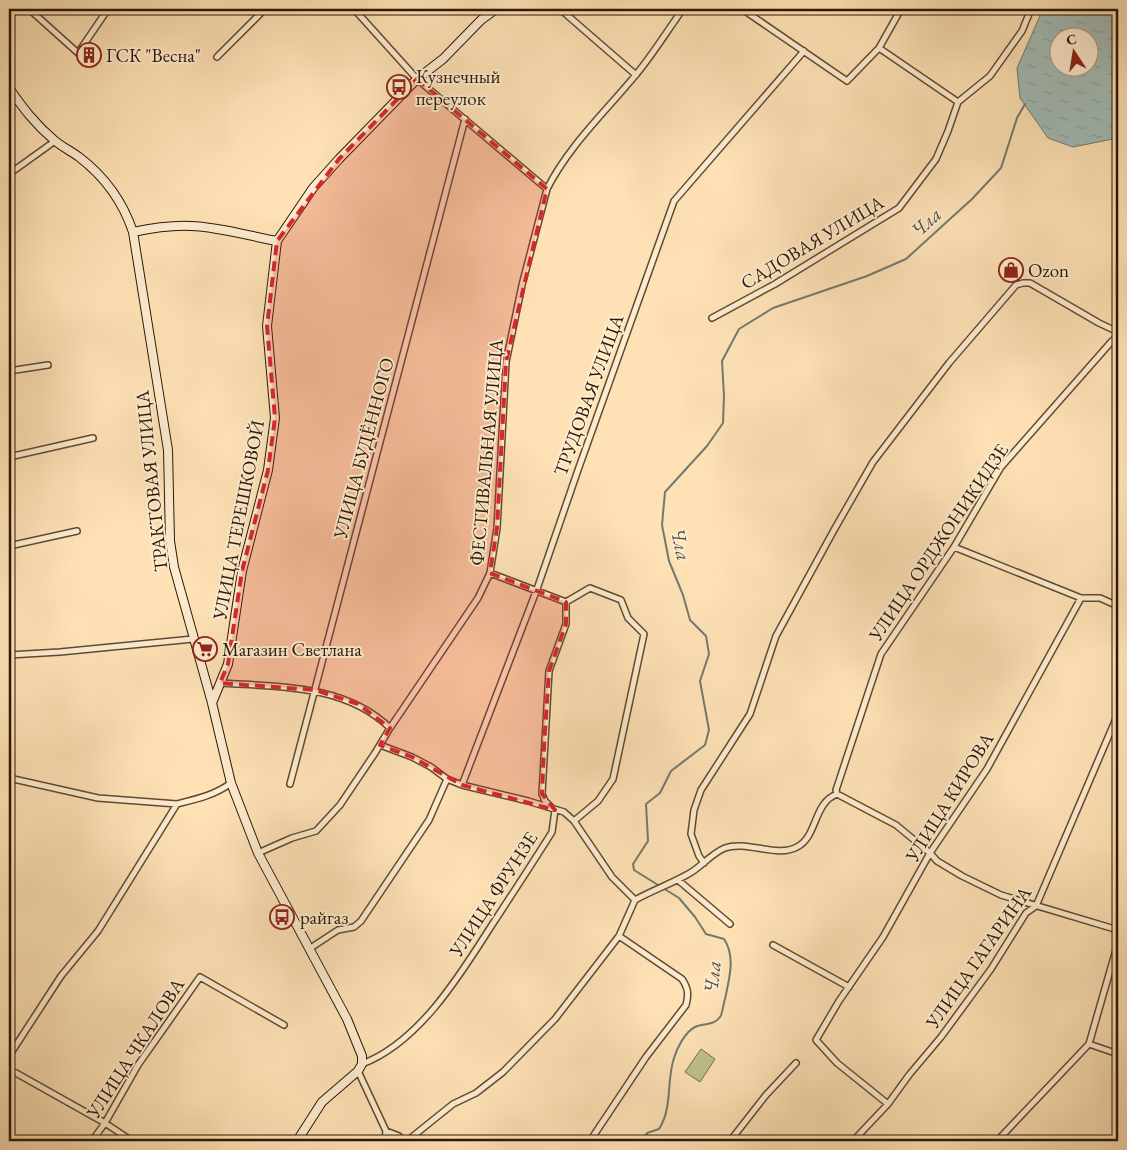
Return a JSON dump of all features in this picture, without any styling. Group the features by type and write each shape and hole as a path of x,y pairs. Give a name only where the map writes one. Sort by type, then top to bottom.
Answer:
{"street":[{"path":"29,9 78,53 108,9"},
{"path":"217,57 265,9"},
{"path":"354,9 417,79 547,189"},
{"name":"УЛИЦА ТЕРЕШКОВОЙ","path":"212,703 228,664 242,571 268,470 275,418 267,326 277,241 313,188 332,166 417,79 443,59 481,20 496,9"},
{"path":"560,9 636,75"},
{"name":"ФЕСТИВАЛЬНАЯ УЛИЦА","path":"258,852 292,838 316,831 340,805 478,598 490,573 497,528 506,362 522,285 547,189 555,174 585,134 636,75 683,9"},
{"path":"742,9 848,81 879,48 901,9"},
{"path":"879,48 958,102 990,76 1022,31 1031,9"},
{"name":"ТРУДОВАЯ УЛИЦА","path":"462,785 537,589 674,201 804,51"},
{"name":"ТРАКТОВАЯ УЛИЦА","path":"9,88 28,116 55,141 80,158 98,174 119,202 128,218 133,232 168,450 170,541 174,567 212,703 231,783 258,852 347,1019 362,1056 360,1068"},
{"name":"САДОВАЯ УЛИЦА","path":"712,318 775,284 899,208 936,159 958,102"},
{"name":"УЛИЦА БУДЁННОГО","path":"290,784 465,119"},
{"path":"9,174 55,141"},
{"path":"133,232 166,226 196,226 277,241"},
{"path":"704,863 690,834 694,810 701,790 750,714 776,636 873,462 949,363 1016,285 1023,282 1030,283 1118,332"},
{"name":"УЛИЦА ОРДЖОНИКИДЗЕ","path":"837,794 836,790 881,654 954,548 1001,467 1118,336"},
{"path":"9,371 48,365"},
{"path":"9,457 93,438"},
{"path":"9,546 77,531"},
{"path":"954,548 1081,598 1100,598 1118,606"},
{"path":"490,573 537,589 566,602"},
{"path":"566,602 590,588 609,595 621,600 628,618 644,634 613,779 598,801 574,821"},
{"name":"УЛИЦА КИРОВА","path":"888,1104 837,1063 816,1040 882,937 930,853 987,769 1081,598"},
{"path":"555,810 545,801 542,794 544,747 549,671 566,624 566,602"},
{"path":"9,655 193,639"},
{"path":"220,683 315,690 358,704 390,728"},
{"name":"УЛИЦА ГАГАРИНА","path":"853,1141 888,1104 941,1036 991,969 1026,913 1036,906 1118,714"},
{"path":"380,745 412,757 432,767 448,779 462,785 564,812 574,821 612,877 635,900"},
{"path":"9,779 98,798 177,804 202,798 221,790 231,783"},
{"path":"310,949 338,930 354,926 361,921 429,820 448,779"},
{"path":"386,1131 405,1141 453,1104 476,1093 503,1072 556,1019 619,936 635,900 678,880 724,849 735,846 789,851 799,846 807,839 823,803 828,797 837,794 896,825 937,861 962,876 1001,895 1118,930"},
{"path":"9,1056 61,976 98,931 177,804"},
{"name":"УЛИЦА ФРУНЗЕ","path":"297,1141 322,1102 360,1068 378,1058 409,1034 434,1007 464,969 552,832 555,810"},
{"path":"678,880 730,924"},
{"path":"590,1141 646,1057 686,1005 689,996 682,979 619,936"},
{"path":"997,1141 1089,1044 1118,943"},
{"path":"773,945 849,987"},
{"name":"УЛИЦА ЧКАЛОВА","path":"92,1141 105,1123 138,1065 200,977 284,1025"},
{"path":"1089,1044 1118,1054"},
{"path":"730,1141 766,1095 796,1063"},
{"path":"360,1068 386,1131 385,1141"},
{"path":"9,1071 16,1073 105,1123 132,1141"}],"highlighted area":[{"path":"417,79 547,189 506,362 497,528 490,573 566,602 566,624 549,671 544,747 542,794 555,810 462,785 412,757 380,745 390,728 358,704 315,690 220,683 228,664 242,571 268,470 275,418 267,326 277,241 339,159"}],"green space":[{"path":"701,1049 715,1059 700,1082 685,1072"}],"water":[{"path":"1043,9 1118,9 1118,138 1073,147 1048,138 1020,98 1017,68"}],"waterway":[{"name":"Чла","path":"643,1141 647,1133 659,1129 663,1121 668,1103 670,1076 675,1054 682,1041 691,1029 715,1022 721,1015 731,961 728,946 724,939 706,934 679,898 634,870 633,864 648,841 646,804 660,793 671,771 705,745 709,730 700,681 709,654 706,636 690,620 683,595 669,561 662,525 665,492 707,446 723,423 722,361 739,329 773,308 867,276 906,259 972,199 1001,168 1017,118 1025,104"}],"place":[{"name":"ГСК \"Весна\"","path":"89,55"},
{"name":"Кузнечный переулок","path":"399,87"},
{"name":"Ozon","path":"1011,270"},
{"name":"Магазин Светлана","path":"205,649"},
{"name":"райгаз","path":"282,917"}]}
